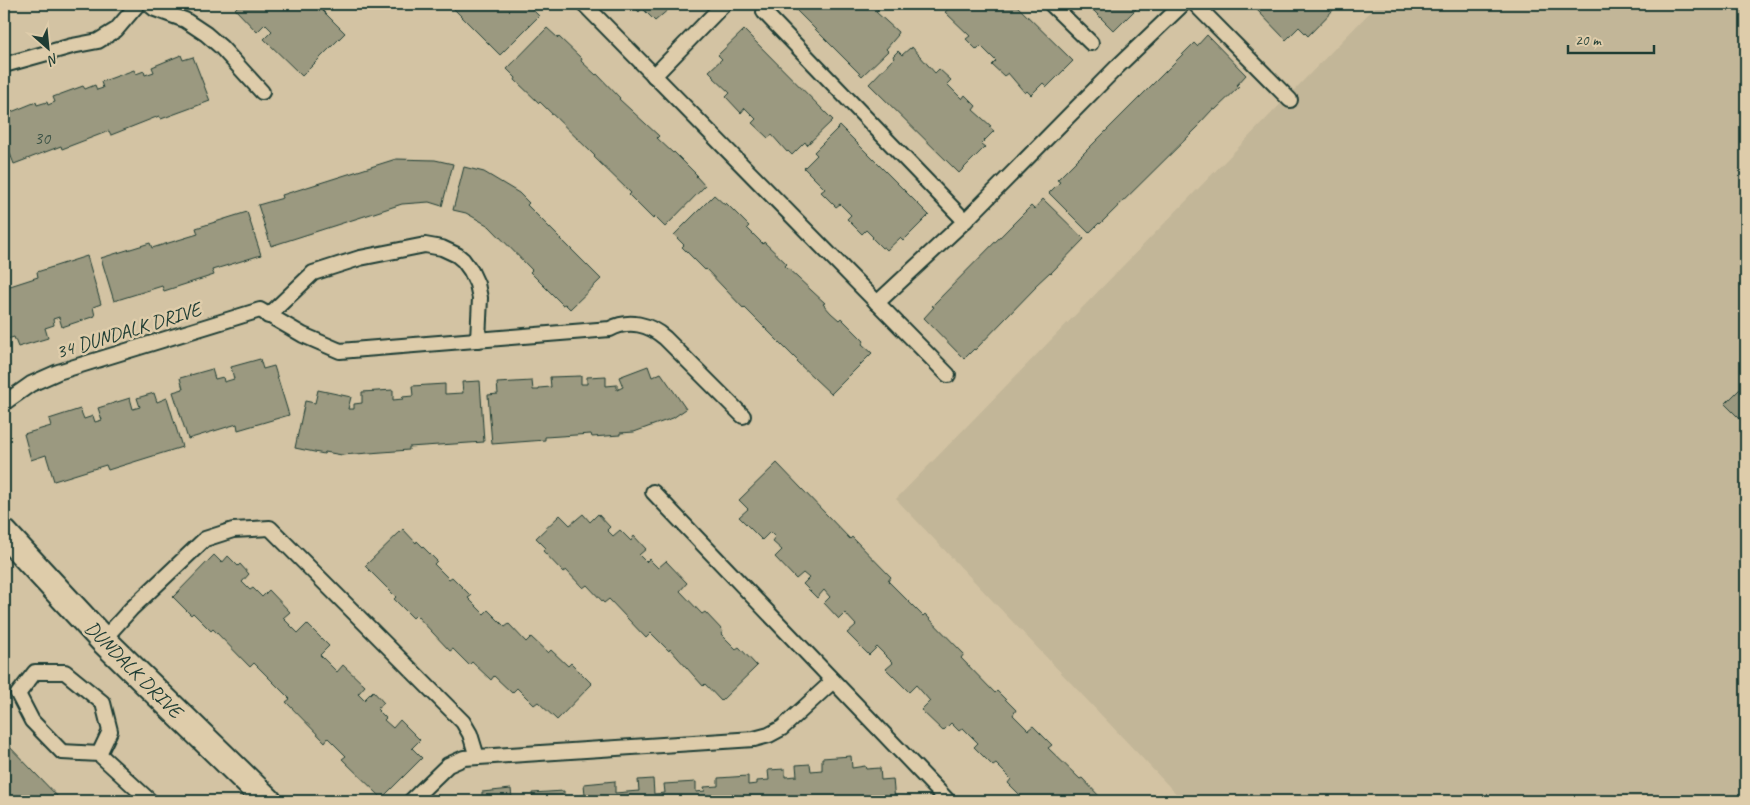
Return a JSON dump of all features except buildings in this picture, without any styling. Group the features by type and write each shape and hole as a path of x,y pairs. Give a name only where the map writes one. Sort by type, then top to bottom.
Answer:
{"street":[{"name":"DUNDALK DRIVE","path":"4,533 103,640 268,801"}],"lane":[{"path":"4,65 72,46 98,41 116,30 138,4"},
{"path":"149,4 155,9 185,20 206,34 221,47 262,92"},
{"path":"584,4 948,375"},
{"path":"654,76 724,4"},
{"path":"1051,4 1091,43"},
{"path":"877,303 965,221 1183,4"},
{"path":"1195,4 1290,100"},
{"path":"764,12 965,221"},
{"path":"268,316 313,274 360,258 425,245 442,248 457,255 471,271 477,284 480,298 478,340"},
{"name":"34 DUNDALK DRIVE","path":"4,403 31,384 72,367 260,310 312,340 340,351 610,329 624,324 646,326 665,338 744,416"},
{"path":"653,492 948,801"},
{"path":"103,640 131,609 205,539 233,530 270,528 463,722 470,734 477,757"},
{"path":"99,754 110,731 103,703 65,672 35,672 18,694 32,721 62,752 99,754 150,801"},
{"path":"411,801 448,765 464,758 754,739 769,736 782,728 833,680"}],"shaded area":[{"path":"1378,4 1746,4 1746,801 1183,801 896,499"}]}
